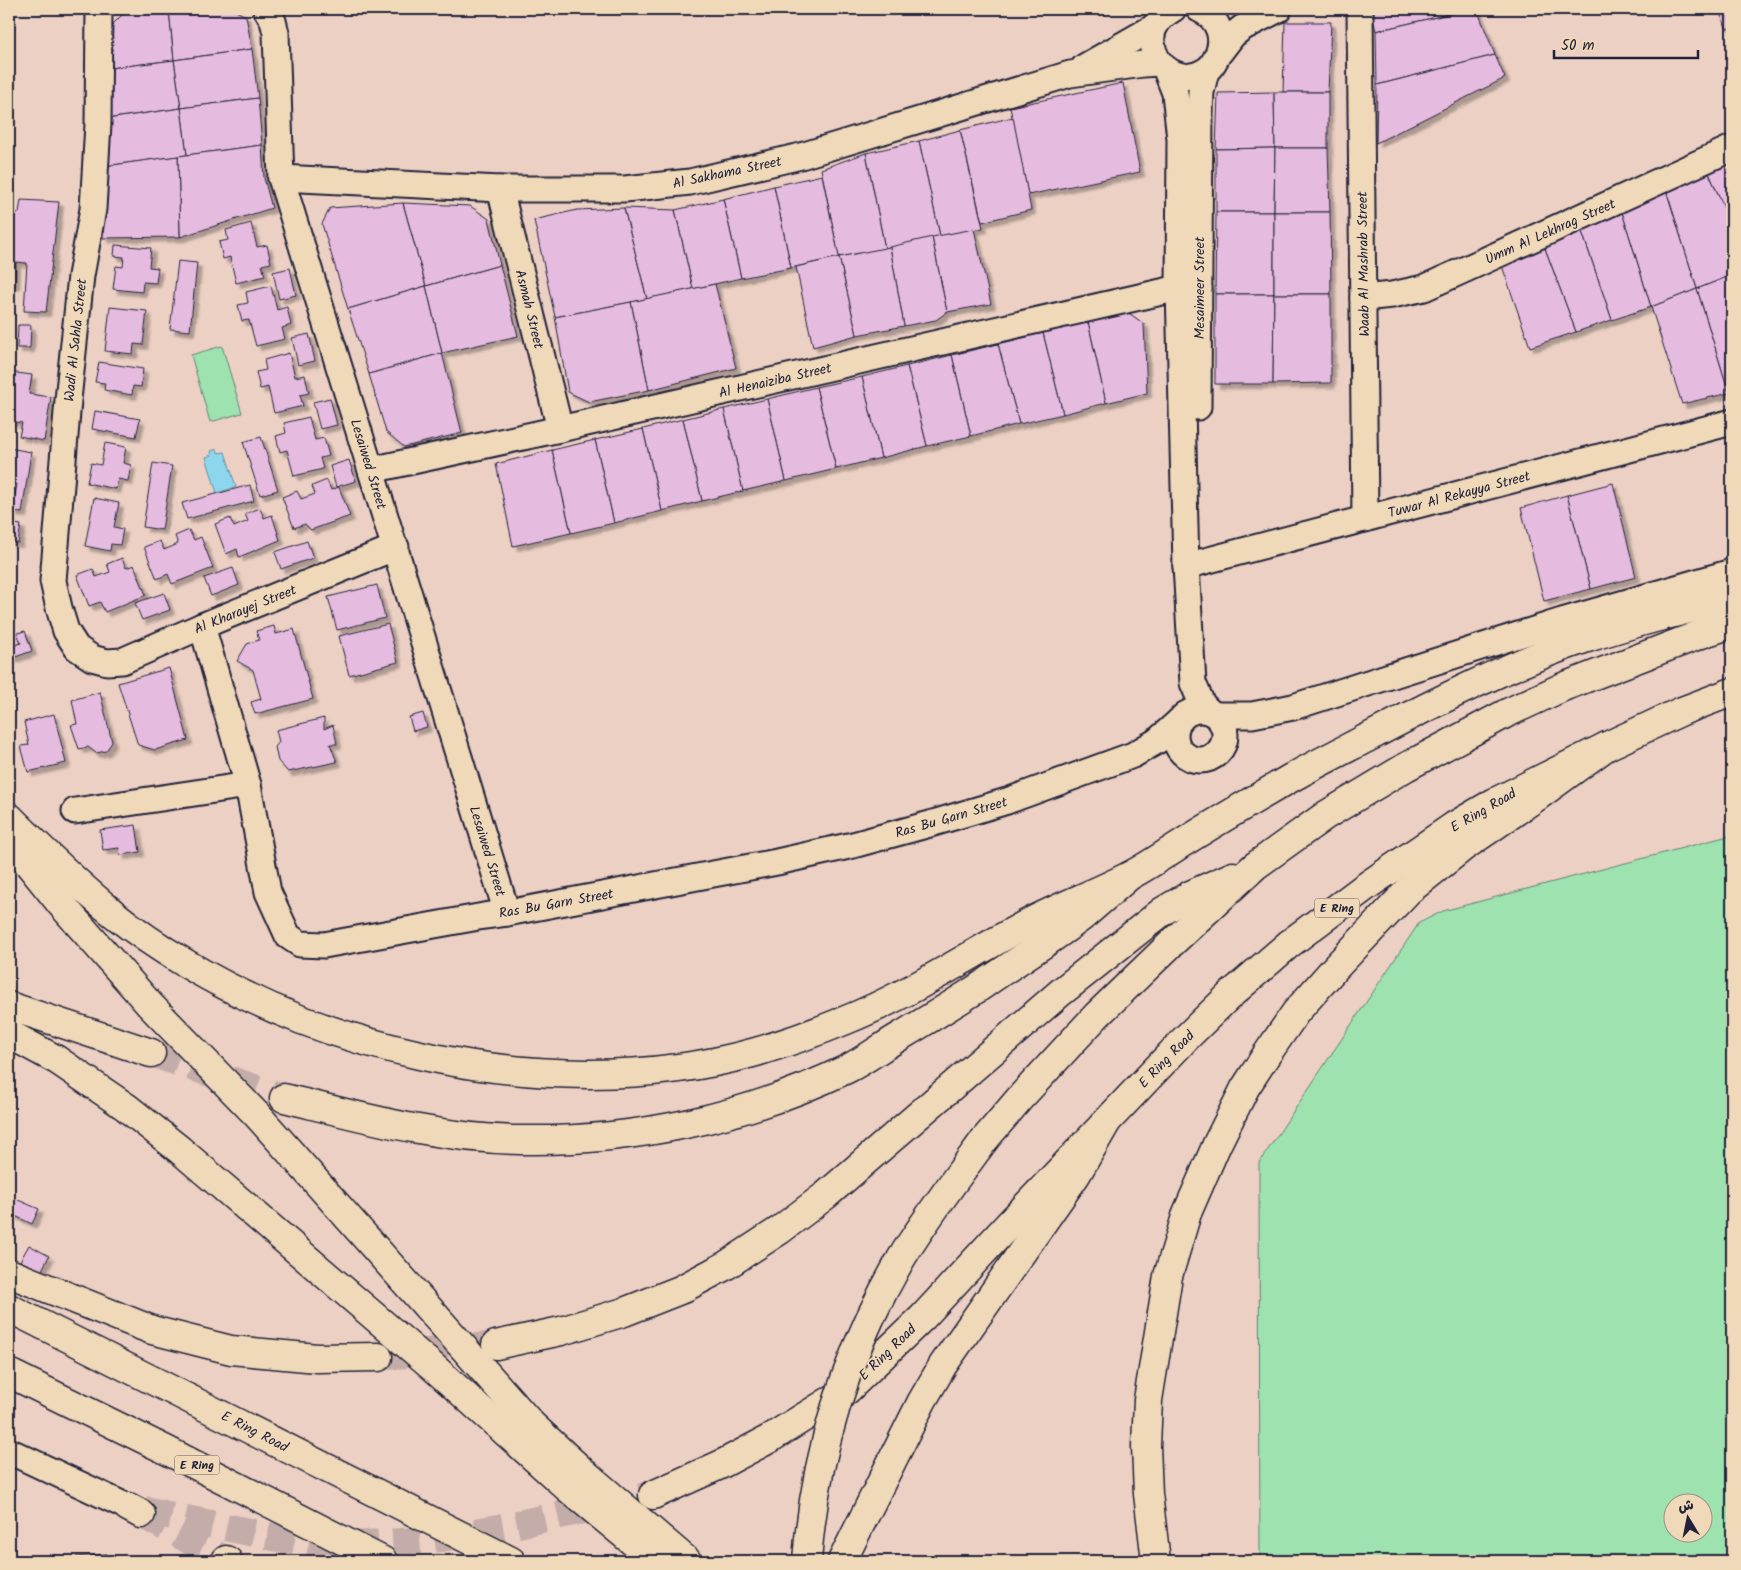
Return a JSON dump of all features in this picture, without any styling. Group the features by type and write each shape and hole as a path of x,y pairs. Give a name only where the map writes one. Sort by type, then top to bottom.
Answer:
{"main road":[{"path":"9,817 116,916 160,948 248,998 296,1019 345,1036 396,1050 498,1069 551,1074 611,1073 691,1065 753,1053 790,1041 849,1019 898,996 1032,922 1128,877 1295,776 1446,697 1519,664 1584,639 1692,608 1732,600"},
{"path":"807,1561 809,1530 834,1408 848,1368 872,1314 903,1255 985,1140 1020,1098 1097,1015 1255,866 1326,815 1406,767 1496,718 1563,687 1732,624"},
{"name":"E Ring Road","path":"653,1495 720,1465 769,1439 846,1391 924,1317 1185,1038 1229,996 1290,944 1365,887 1454,826 1496,802 1607,746 1682,711 1732,692"},
{"path":"1156,1561 1148,1494 1148,1400 1168,1276 1187,1213 1217,1144 1246,1088 1296,1012 1408,891 1462,848 1607,746"},
{"path":"9,834 24,858 61,904 150,1005 258,1116 532,1424 582,1472 687,1561"},
{"path":"496,1345 561,1331 624,1312 680,1290 725,1266 780,1230 826,1195 1061,992 1163,911 1190,895 1255,866"},
{"path":"284,1098 406,1128 462,1136 519,1140 576,1140 632,1134 688,1124 743,1110 797,1091 849,1068 953,1005 1055,936 1084,915 1128,877"},
{"path":"9,1006 151,1052"},
{"path":"9,1034 57,1060 126,1106 431,1365 569,1489 650,1556 660,1561"},
{"path":"842,1561 922,1401 943,1365 1076,1175 1106,1123"},
{"path":"9,1273 152,1330 231,1350 317,1358 378,1357"},
{"name":"E Ring Road","path":"9,1308 506,1558"},
{"name":"E Ring","path":"9,1373 164,1449 383,1561"}],"street":[{"name":"Wadi Al Sahla Street","path":"99,9 98,124 93,209 81,276 53,581 58,608 66,631 76,648 92,658 107,662 122,661 202,626"},
{"name":"Lesaiwed Street","path":"266,9 276,33 281,178 507,913"},
{"path":"1206,12 1264,9"},
{"path":"1213,62 1233,35 1242,28 1280,9"},
{"name":"Waab Al Mashrab Street","path":"1360,9 1365,519"},
{"path":"1206,12 1220,29 1222,41 1213,62"},
{"name":"Al Sakhama Street","path":"1070,74 1165,14"},
{"name":"Mesaimeer Street","path":"1165,14 1151,38 1152,51 1162,66 1175,93 1180,139 1190,162"},
{"name":"Al Sakhama Street","path":"281,178 500,189 625,189 690,182 801,156 1070,74 1142,64 1162,66 1174,74 1193,76 1213,62"},
{"name":"Mesaimeer Street","path":"1198,715 1202,704 1193,683 1186,566 1185,500 1190,162 1201,92 1213,62"},
{"name":"Umm Al Lekhrag Street","path":"1363,298 1392,295 1424,288 1732,148"},
{"name":"Asmah Street","path":"500,189 560,430"},
{"name":"Al Henaiziba Street","path":"371,470 560,430 1189,289"},
{"name":"Tuwar Al Rekayya Street","path":"1186,566 1732,422"},
{"name":"Al Kharayej Street","path":"202,626 396,547"},
{"path":"1198,715 1222,722 1225,730 1225,739 1217,754 1200,760 1184,754 1178,747 1176,739 1176,730 1198,715 1252,715 1293,707 1562,620 1732,572"},
{"name":"Ras Bu Garn Street","path":"202,626 248,784 268,892 288,936 300,944 324,945 507,913 777,862 853,844 1007,801 1133,755 1198,715"},
{"name":"Ras Bu Garn Street","path":"1133,755 1150,753 1184,754"},
{"path":"75,811 248,784"},
{"path":"9,1451 138,1510"}],"green space":[{"path":"222,346 242,413 210,422 191,355"},
{"path":"1732,835 1732,1561 1260,1561 1259,1163 1419,923 1443,911"}],"water":[{"path":"217,449 218,453 225,452 236,487 217,493 206,457 212,455 211,451"}],"building":[{"path":"128,9 169,9 174,60 110,68 110,27"},
{"path":"169,9 232,9 246,16 252,49 174,60"},
{"path":"1371,9 1471,9 1376,31"},
{"path":"1477,9 1495,55 1377,85 1376,31"},
{"path":"1718,9 1732,9 1732,27 1727,29"},
{"path":"1285,22 1331,22 1328,92 1283,92"},
{"path":"252,49 258,98 181,108 174,60"},
{"path":"1495,55 1505,78 1376,143 1377,85"},
{"path":"174,60 181,108 107,119 110,68"},
{"path":"1123,83 1140,172 1028,195 1010,107"},
{"path":"1274,92 1275,148 1216,149 1218,93"},
{"path":"1274,92 1328,92 1328,148 1275,148"},
{"path":"258,98 262,145 187,155 181,108"},
{"path":"181,108 187,155 105,166 107,119"},
{"path":"1013,117 1031,210 982,222 960,130"},
{"path":"960,130 983,228 940,236 919,141"},
{"path":"919,141 940,236 885,249 866,153"},
{"path":"262,145 264,178 272,208 180,237 178,156"},
{"path":"1275,148 1274,212 1216,212 1216,149"},
{"path":"1275,148 1328,148 1330,212 1274,212"},
{"path":"866,153 885,249 839,257 821,169"},
{"path":"178,156 180,237 103,238 105,166"},
{"path":"1732,160 1732,226 1708,171"},
{"path":"1708,171 1732,226 1732,275 1697,289 1666,190"},
{"path":"822,175 839,257 791,268 774,186"},
{"path":"774,186 791,268 741,278 723,199"},
{"path":"1666,190 1697,289 1651,307 1621,209"},
{"path":"723,199 741,278 693,289 675,210"},
{"path":"21,200 59,202 46,312 24,311 27,263 16,262 15,285 9,285 9,212 19,213"},
{"path":"403,203 426,286 348,309 322,224 330,208"},
{"path":"403,203 470,206 489,219 500,265 426,286"},
{"path":"624,208 647,299 555,317 534,220 577,210"},
{"path":"624,208 675,210 693,289 647,299"},
{"path":"1621,209 1651,307 1612,320 1580,226"},
{"path":"1216,212 1274,212 1274,294 1215,294"},
{"path":"1274,212 1330,212 1331,294 1274,294"},
{"path":"251,223 257,247 267,245 271,263 262,265 265,276 236,283 230,257 223,259 219,242 228,240 226,230"},
{"path":"1580,226 1612,320 1576,332 1543,243"},
{"path":"974,229 991,304 947,312 932,237"},
{"path":"932,237 947,312 936,320 904,326 890,247"},
{"path":"1543,243 1576,332 1530,347 1501,263"},
{"path":"115,245 151,248 149,267 158,268 156,283 143,282 142,292 113,289 116,266 123,267 124,257 114,256"},
{"path":"890,247 904,326 857,335 839,257"},
{"path":"839,257 857,335 813,347 796,267"},
{"path":"178,261 197,263 190,331 170,329"},
{"path":"500,265 518,336 442,353 426,286"},
{"path":"290,268 296,295 279,299 273,272"},
{"path":"1732,275 1732,392 1729,393 1697,289"},
{"path":"715,284 736,368 649,390 631,302"},
{"path":"271,286 277,310 287,307 291,325 282,328 285,339 256,346 249,320 242,321 238,305 248,303 246,292"},
{"path":"426,286 442,353 369,374 348,309"},
{"path":"1697,289 1729,393 1682,404 1651,307"},
{"path":"1215,294 1274,294 1273,384 1215,384"},
{"path":"1274,294 1331,294 1331,383 1273,384"},
{"path":"631,302 649,390 589,402 568,392 555,317"},
{"path":"110,307 147,311 143,345 134,344 133,354 105,351"},
{"path":"1129,313 1144,324 1147,393 1106,403 1088,322"},
{"path":"1088,322 1106,403 1063,414 1043,333"},
{"path":"18,325 31,325 30,348 17,348"},
{"path":"1043,333 1063,414 1019,424 998,344"},
{"path":"309,334 315,361 298,365 292,338"},
{"path":"998,344 1019,424 971,436 952,355"},
{"path":"289,353 295,377 305,375 309,393 300,395 303,406 274,413 268,387 260,389 256,372 266,370 264,360"},
{"path":"442,353 462,433 404,447 386,432 369,374"},
{"path":"952,355 971,436 927,446 907,366"},
{"path":"99,362 143,369 141,387 133,386 132,395 104,390 105,383 95,382"},
{"path":"907,366 927,446 881,458 862,377"},
{"path":"9,372 32,375 29,394 51,397 44,441 19,436 22,423 9,421"},
{"path":"862,377 881,458 836,469 816,387"},
{"path":"816,387 836,469 786,481 767,399"},
{"path":"330,398 337,425 320,429 313,402"},
{"path":"767,399 786,481 743,491 724,409"},
{"path":"724,409 743,491 702,501 683,419"},
{"path":"95,411 140,419 136,437 92,429"},
{"path":"309,417 315,440 324,438 329,456 320,458 323,469 294,476 287,450 280,452 276,436 286,433 284,423"},
{"path":"683,419 702,501 662,511 643,429"},
{"path":"643,429 662,511 614,523 595,440"},
{"path":"261,437 278,490 260,495 243,442"},
{"path":"595,440 614,523 571,533 552,450"},
{"path":"105,443 126,447 123,463 131,465 128,481 118,479 116,489 87,483 91,463 101,465"},
{"path":"9,448 31,452 22,513 12,512 17,484 9,483"},
{"path":"552,450 571,533 513,546 496,464"},
{"path":"349,460 356,481 336,487 330,466"},
{"path":"153,463 172,466 162,530 143,527"},
{"path":"327,480 331,490 339,487 350,516 311,530 305,524 294,528 282,497 297,491 301,499 315,494 312,486"},
{"path":"1613,483 1636,577 1591,589 1567,495"},
{"path":"250,485 254,501 187,519 182,503"},
{"path":"1567,495 1591,589 1544,601 1521,508"},
{"path":"94,498 119,503 114,527 123,529 120,545 111,544 110,551 85,546"},
{"path":"260,508 264,518 272,515 280,540 239,557 237,549 226,554 215,524 230,518 234,527 248,521 245,514"},
{"path":"9,523 21,525 18,543 9,542"},
{"path":"189,530 194,540 201,537 213,568 172,584 168,574 157,579 144,547 160,541 164,550 178,544 175,536"},
{"path":"307,541 313,558 281,569 275,552"},
{"path":"122,558 126,568 134,565 146,595 105,612 100,602 89,606 77,575 93,569 96,577 110,572 107,564"},
{"path":"233,568 239,585 211,596 204,578"},
{"path":"377,585 385,618 337,630 328,597"},
{"path":"164,593 170,610 142,620 135,603"},
{"path":"388,624 398,662 349,675 339,636"},
{"path":"274,626 276,634 294,629 313,699 255,714 251,702 261,699 253,670 237,661 247,644 259,640 256,631"},
{"path":"25,631 32,651 10,659 9,647 21,643 17,633"},
{"path":"169,668 188,740 155,750 138,745 118,683"},
{"path":"100,692 112,742 106,751 96,753 88,747 79,749 71,725 77,724 72,700"},
{"path":"423,713 427,727 413,731 409,717"},
{"path":"54,714 66,763 28,772 21,746 29,745 24,722"},
{"path":"324,718 324,729 333,725 337,744 330,744 337,762 288,772 278,761 275,747 279,742 276,730"},
{"path":"136,825 140,852 120,855 119,848 103,850 100,830"},
{"path":"9,1196 39,1209 32,1224 9,1213"},
{"path":"29,1245 49,1256 41,1272 20,1261"},
{"path":"1727,1248 1732,1248 1732,1277"},
{"path":"107,1554 108,1561 76,1561 76,1557"}],"tunnel":[{"path":"151,1053 284,1098"},
{"path":"378,1357 496,1345"},
{"path":"144,1510 311,1545 366,1544 430,1540 504,1527 653,1495"},
{"path":"141,1514 226,1560"}]}
